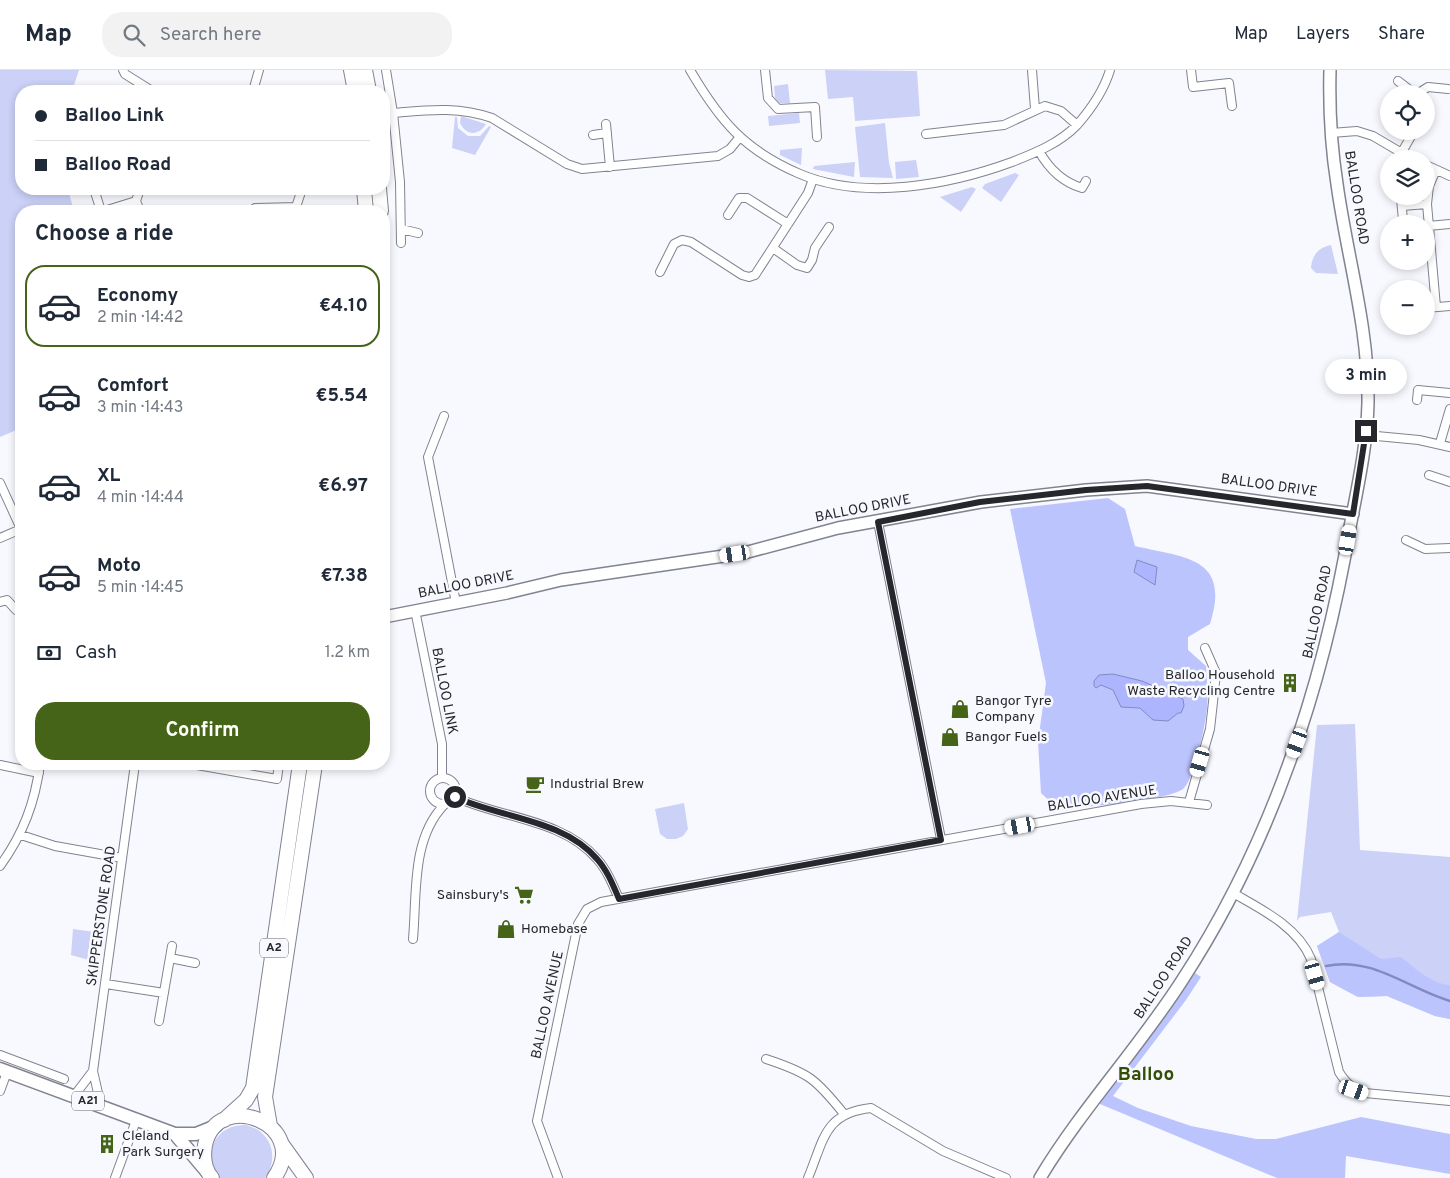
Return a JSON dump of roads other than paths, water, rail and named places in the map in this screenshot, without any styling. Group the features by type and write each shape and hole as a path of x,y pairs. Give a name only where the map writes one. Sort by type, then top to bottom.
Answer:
{"highway":[{"path":"351,70 354,85"},
{"path":"365,70 367,85"},
{"name":"A2","path":"211,1176 204,1153 206,1142 220,1123 246,1100 253,1088 299,770"},
{"name":"A2","path":"281,1143 270,1126 265,1097 314,770"},
{"path":"220,1123 236,1116 248,1116 260,1119 270,1126"},
{"path":"274,1178 282,1163 281,1143"},
{"path":"281,1143 306,1178"}],"main road":[{"name":"A21","path":"4,1070 137,1118 175,1134 196,1134 220,1123"},
{"name":"A21","path":"175,1134 211,1176"}],"street":[{"path":"123,70 134,85"},
{"path":"255,85 259,70"},
{"path":"386,70 388,85"},
{"path":"690,70 721,120 739,138 776,162 813,179 852,187 894,187 952,181 988,171 1039,151 1077,125 1099,96 1110,70"},
{"path":"765,70 768,98 778,109 815,107 817,137"},
{"path":"1032,70 1035,109"},
{"path":"1191,70 1193,86 1229,83 1232,106"},
{"name":"BALLOO ROAD","path":"1040,1178 1092,1102 1166,1006 1214,929 1273,807 1310,706 1330,632 1366,435 1368,401 1366,347 1358,289 1336,183 1331,132 1330,70"},
{"path":"1398,81 1404,85"},
{"path":"1435,88 1448,89"},
{"path":"390,95 400,182 402,243"},
{"path":"926,134 1004,125 1045,106 1056,108 1077,125"},
{"path":"393,113 440,108 475,113 492,118 567,164 582,169 718,156 730,149 739,138"},
{"path":"606,124 610,167"},
{"path":"1331,132 1357,131 1398,150"},
{"path":"593,135 606,133"},
{"path":"1039,151 1052,171 1072,185 1082,188 1086,181"},
{"path":"1436,170 1450,176"},
{"path":"660,272 674,244 682,240 691,242 749,277 755,275 808,193 813,179"},
{"path":"138,195 136,201 138,205"},
{"path":"728,215 739,198 747,198 788,224"},
{"path":"122,205 136,201"},
{"path":"1435,225 1450,224"},
{"path":"773,248 797,265 807,268 812,260 815,248 829,227"},
{"path":"401,230 418,233"},
{"path":"1432,270 1436,307 1450,306"},
{"path":"1417,400 1418,390 1450,394"},
{"path":"1440,443 1450,408"},
{"path":"444,416 428,457 456,604"},
{"path":"1366,435 1440,443 1450,447"},
{"path":"1429,475 1450,482"},
{"path":"0,483 15,516"},
{"name":"BALLOO DRIVE","path":"390,616 456,604 560,580 744,553 838,528 980,502 1086,490 1147,486 1353,514"},
{"path":"878,522 941,840"},
{"path":"0,538 15,532"},
{"path":"1406,540 1425,548 1450,548"},
{"path":"0,602 7,600 15,609"},
{"name":"BALLOO LINK","path":"415,610 442,744 442,778"},
{"path":"1189,802 1210,729 1213,702 1216,672 1205,648"},
{"path":"0,765 15,768"},
{"path":"24,770 39,773"},
{"path":"0,866 20,835 33,802 39,770"},
{"name":"SKIPPERSTONE ROAD","path":"96,1104 98,1093 93,1071 134,770"},
{"path":"226,770 277,779 279,770"},
{"path":"444,805 432,800 429,792 432,783 442,778 448,779 455,785 455,797"},
{"path":"413,939 419,859 428,826 444,805 455,797"},
{"path":"455,797 477,808 552,829 588,848 608,874 619,899"},
{"name":"BALLOO AVENUE","path":"558,1178 537,1121 578,924 587,909 602,902 1140,804 1171,801 1207,805"},
{"path":"20,835 55,846 122,858"},
{"path":"1233,893 1279,921 1303,943 1311,959 1339,1072 1346,1083 1354,1090 1365,1094 1450,1101"},
{"path":"159,1021 172,946"},
{"path":"170,958 195,963"},
{"path":"106,984 164,993"},
{"path":"0,1055 64,1078"},
{"path":"766,1059 795,1069 820,1084 844,1114"},
{"path":"0,1091 4,1070"},
{"path":"74,1096 79,1086 93,1071"},
{"path":"808,1178 827,1132 835,1120 844,1114 872,1108 943,1151 1006,1178"},
{"path":"115,1178 137,1118"}],"waterway":[{"path":"1326,966 1343,964 1359,965 1374,969 1450,1001"}],"place":[{"name":"Balloo Household Waste Recycling Centre","path":"1290,683"},
{"name":"Bangor Tyre Company","path":"960,709"},
{"name":"Bangor Fuels","path":"950,737"},
{"name":"Industrial Brew","path":"535,784"},
{"name":"Sainsbury's","path":"524,895"},
{"name":"Homebase","path":"506,929"},
{"name":"Cleland Park Surgery","path":"107,1144"}],"district":[{"name":"Balloo","path":"1146,1075"}]}
